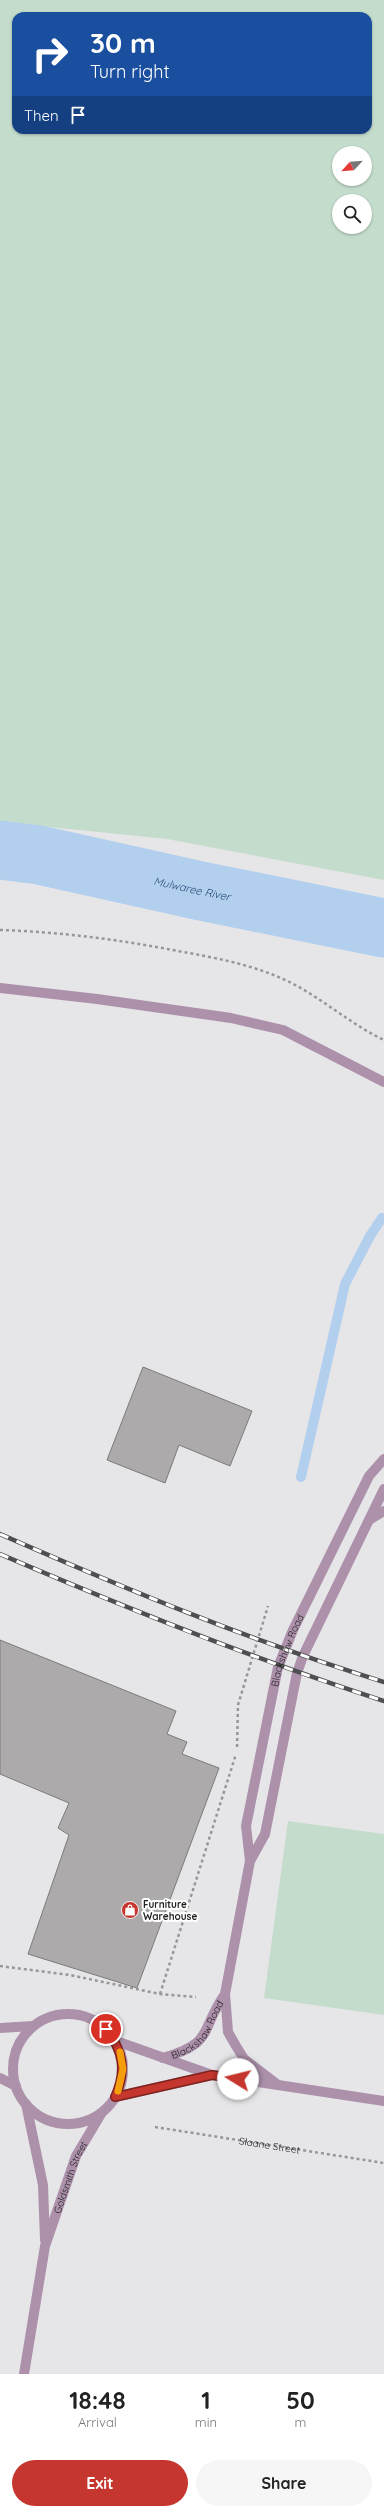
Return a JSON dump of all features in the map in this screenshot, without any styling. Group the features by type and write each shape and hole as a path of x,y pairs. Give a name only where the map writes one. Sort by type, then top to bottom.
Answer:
{"street":[{"path":"0,988 97,999 231,1018 283,1030 384,1082"},
{"name":"Blackshaw Road","path":"278,2085 244,2059 228,2032 225,1994 250,1861 246,1826 278,1667 293,1630 368,1476 384,1459"},
{"name":"Blackshaw Road","path":"250,1861 265,1834 289,1706 303,1656 384,1489"},
{"path":"369,1520 384,1511"},
{"name":"Blackshaw Road","path":"163,2058 186,2051 204,2037 225,1994"},
{"path":"62,2014 77,2014 92,2020 106,2029 116,2041 123,2069 121,2084 115,2097 102,2112 87,2121 70,2124 54,2122 38,2115 26,2104 16,2086 13,2069 15,2053 22,2038 33,2026 47,2018 62,2014"},
{"path":"0,2028 33,2026"},
{"path":"116,2041 212,2075 384,2101"},
{"path":"115,2097 212,2075"},
{"path":"0,2078 16,2086"},
{"name":"Goldsmith Street","path":"26,2104 43,2185 45,2246"},
{"name":"Goldsmith Street","path":"24,2374 45,2246 76,2156 102,2112"}],"path":[{"path":"0,930 109,940 226,960 282,978 313,995 368,1033 384,1040"},
{"path":"160,1994 237,1750 238,1705 268,1606"},
{"path":"0,1966 70,1975 160,1994 196,1998"},
{"name":"Sloane Street","path":"155,2127 384,2163"}],"green space":[{"path":"0,0 384,0 384,880 167,839 0,822"},
{"path":"288,1821 384,1834 384,2015 264,1998"}],"building":[{"path":"143,1367 252,1411 230,1466 179,1445 165,1483 107,1460"},
{"path":"0,1640 176,1711 167,1734 187,1742 182,1754 219,1768 137,1988 28,1954 69,1835 58,1828 69,1803 0,1774"}],"waterway":[{"name":"Mulwaree River","path":"0,850 39,855 201,891 384,928"},
{"path":"301,1477 345,1284 370,1236 382,1218"}],"railway":[{"path":"0,1534 190,1614 286,1650 384,1682"},
{"path":"0,1554 190,1632 286,1668 384,1701"}],"slow traffic":[{"path":"118,2091 121,2084 123,2069 120,2052"}],"place":[{"name":"Furniture Warehouse","path":"130,1910"}],"route":[{"path":"106,2029 116,2041 121,2055 123,2069 121,2084 115,2097 212,2075 238,2079"}]}
